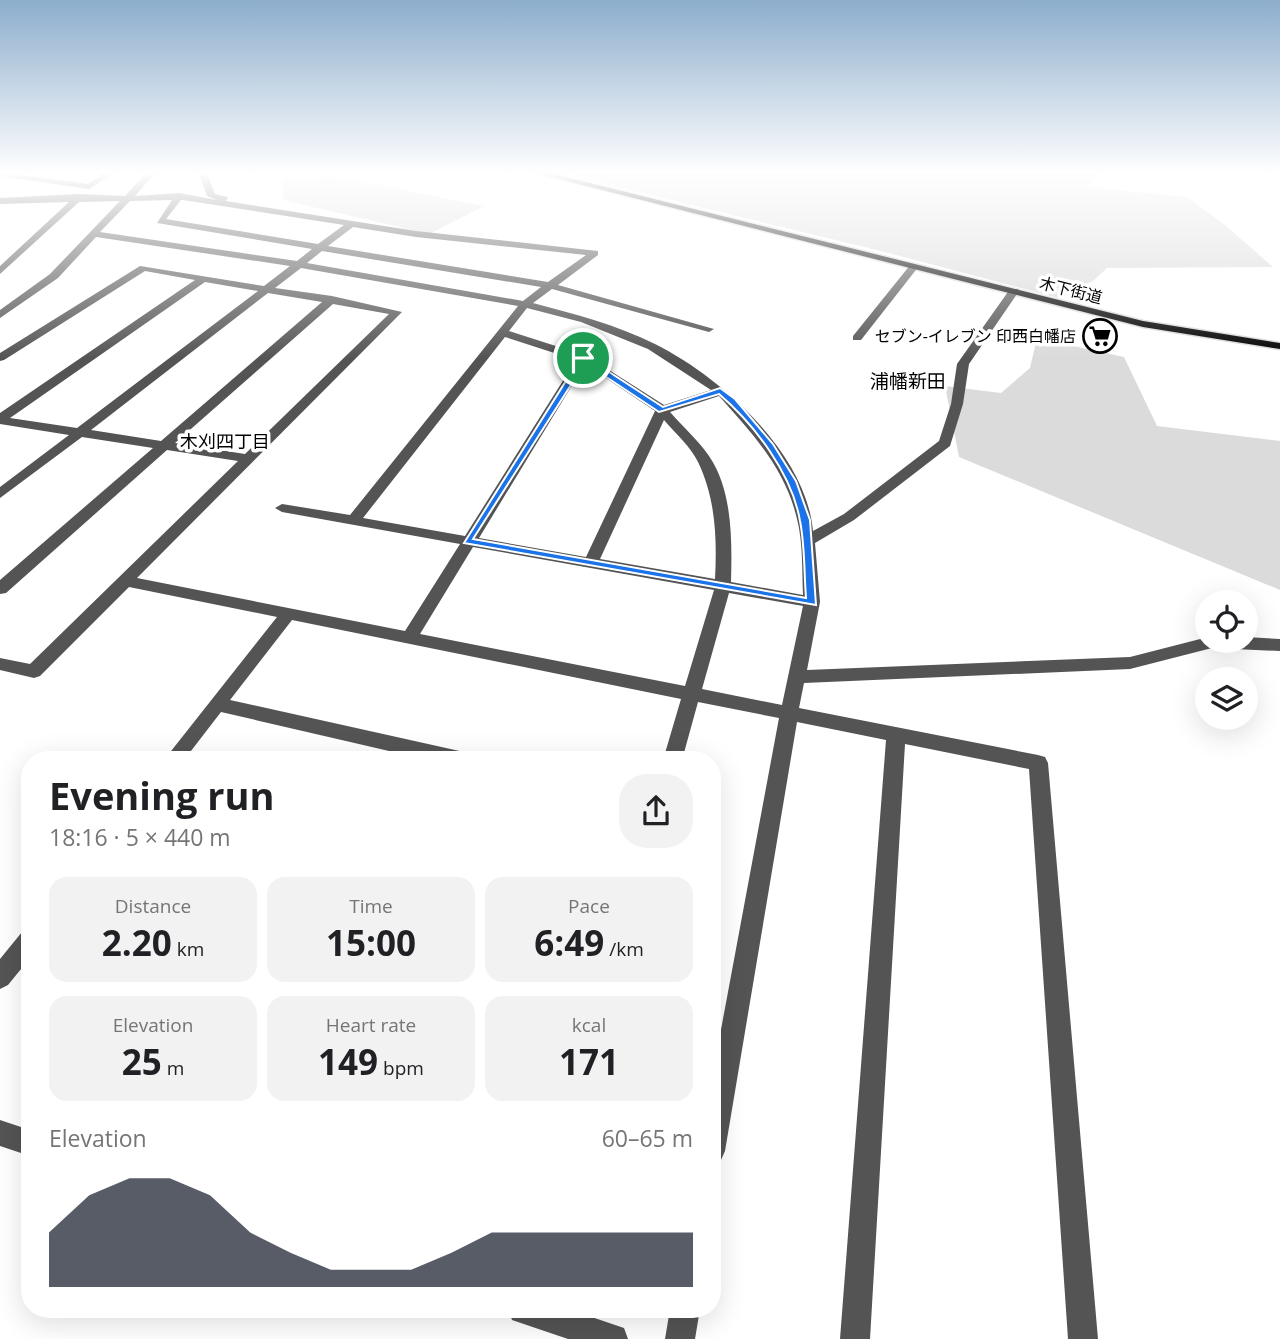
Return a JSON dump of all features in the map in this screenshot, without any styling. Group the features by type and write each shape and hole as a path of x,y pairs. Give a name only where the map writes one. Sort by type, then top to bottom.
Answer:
{"main road":[{"name":"木下街道","path":"783,233 1143,324 1280,346"}],"street":[{"path":"0,271 40,233"},
{"path":"189,247 210,233"},
{"path":"238,233 552,286 709,329"},
{"path":"0,494 339,233"},
{"path":"354,521 525,304 595,253 417,233"},
{"path":"0,315 54,276 95,234 297,264 525,304 621,333 652,347 720,391 770,446 791,481 805,520 812,603 789,713 721,1100"},
{"path":"857,338 914,266"},
{"path":"0,358 143,268 397,312 34,671 0,664"},
{"path":"0,420 204,278"},
{"path":"807,541 849,517 945,443 957,404 963,364 1014,291"},
{"path":"0,589 332,299"},
{"path":"503,333 583,358 662,410 704,459 718,496 724,542 723,587 676,751"},
{"path":"409,638 583,358"},
{"path":"591,563 662,410 720,391"},
{"path":"0,420 248,459"},
{"path":"282,509 812,603"},
{"path":"125,581 1038,763 1083,1339"},
{"path":"180,751 288,614"},
{"path":"796,677 1130,663 1212,642 1280,645"},
{"path":"217,704 424,751"},
{"path":"855,1339 896,735"},
{"path":"0,1133 21,1140"},
{"path":"550,1318 613,1339"},
{"path":"680,1339 684,1318"}],"shaded area":[{"path":"809,233 1235,233 1273,267 1107,268 1093,281 1059,298"},
{"path":"1037,338 1124,357 1157,426 1280,441 1280,590 959,457 945,386 1001,393 1030,368"}],"place":[{"name":"セブン-イレブン 印西白幡店","path":"1100,336"}],"district":[{"name":"浦幡新田","path":"908,381"},
{"name":"木刈四丁目","path":"225,442"}],"route":[{"path":"583,358 662,410 720,391 732,400 770,446 791,481 805,520 812,603 467,541 583,358"}]}
